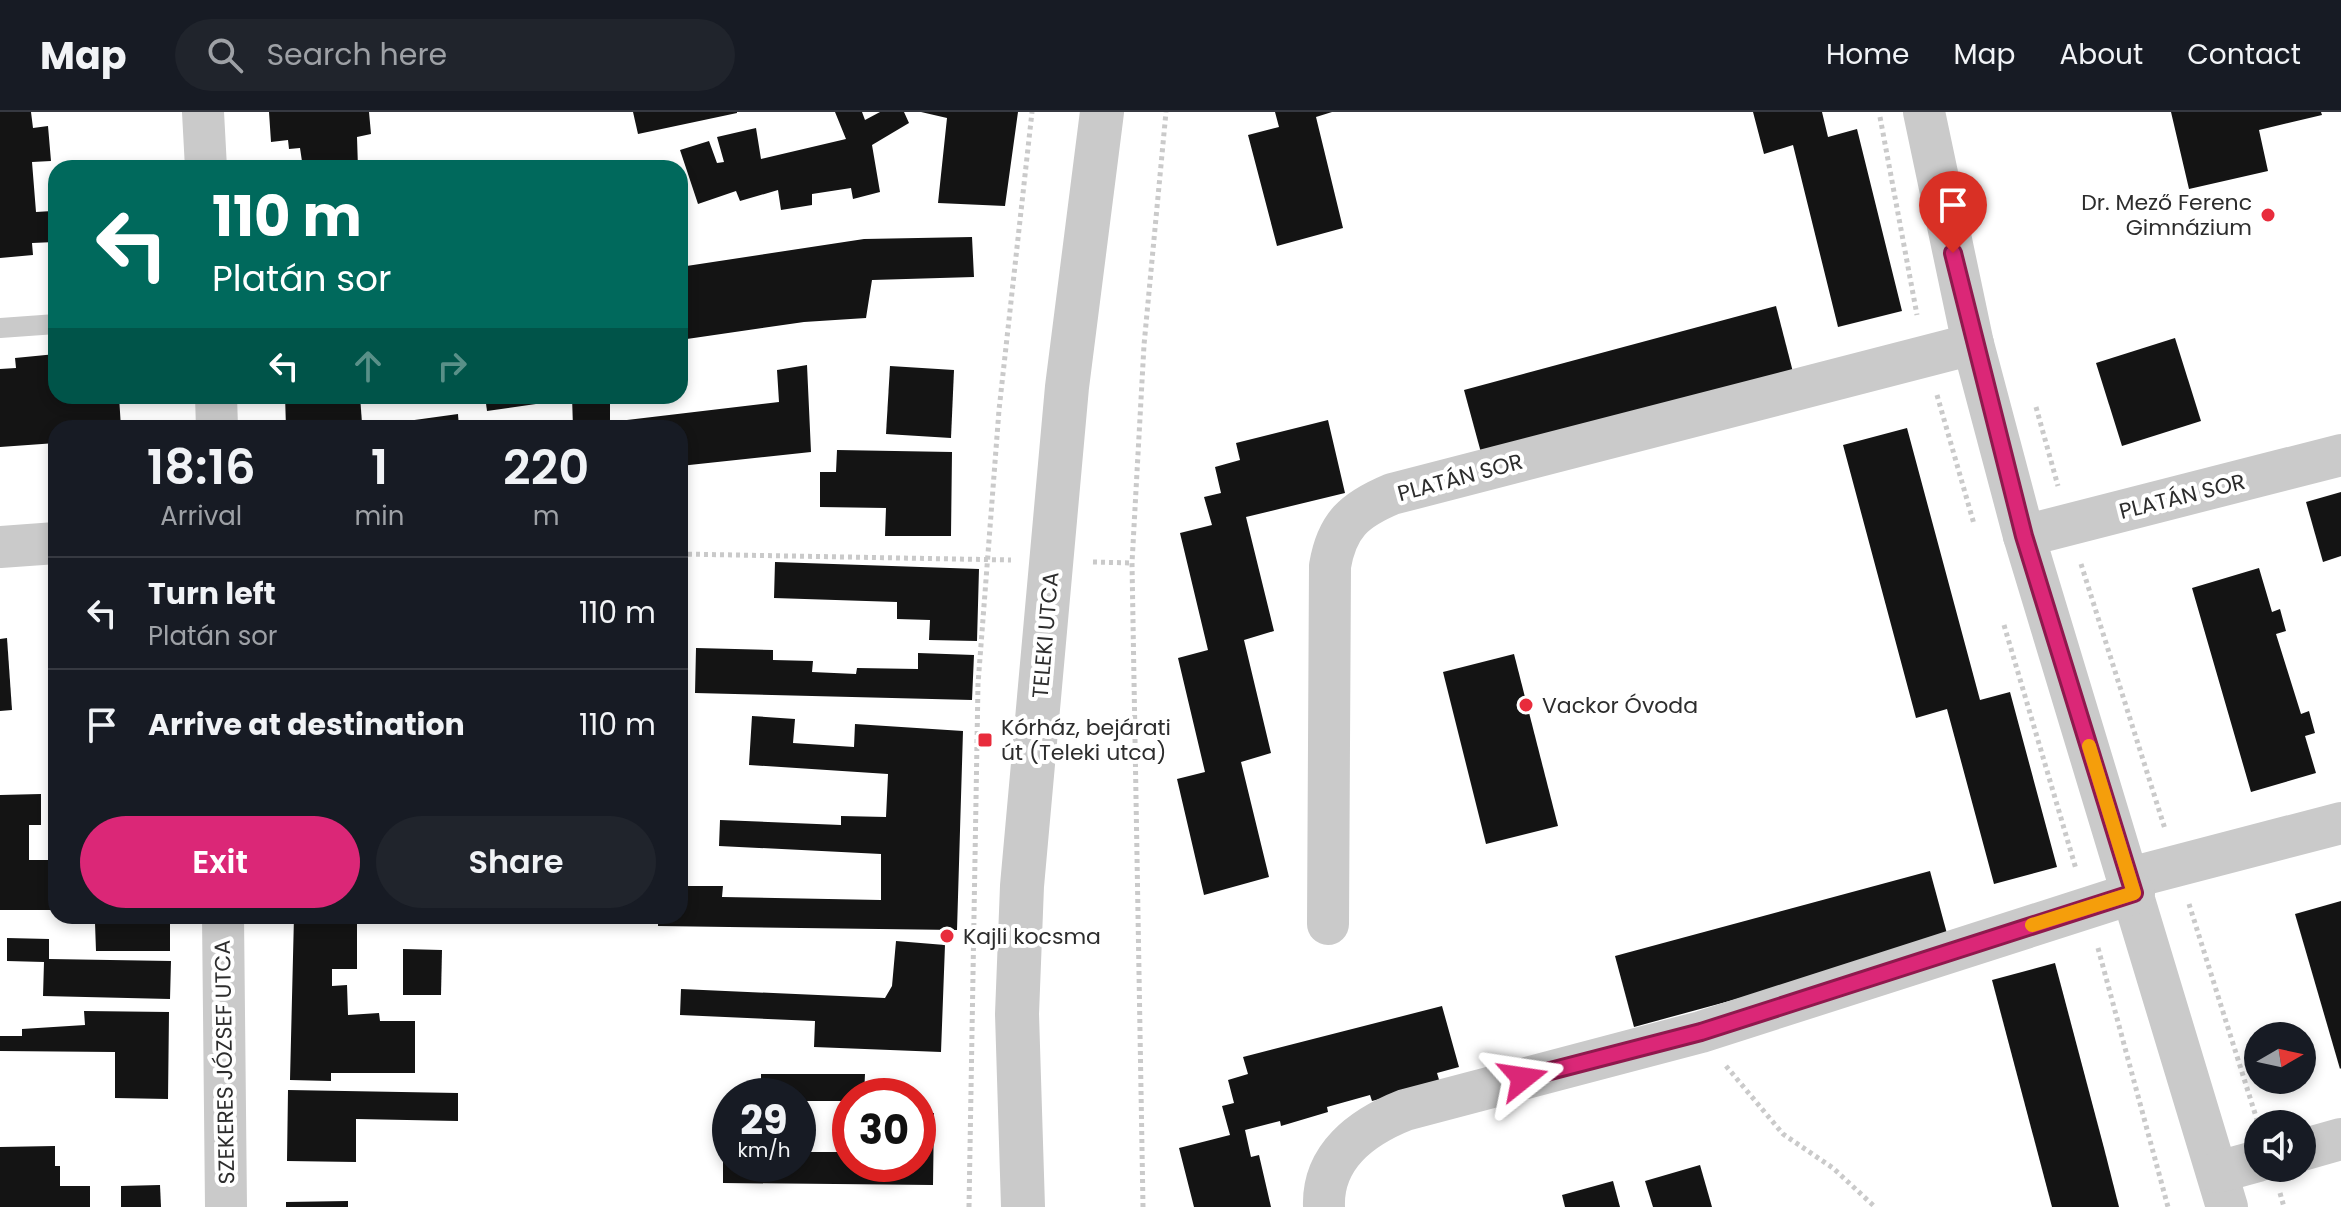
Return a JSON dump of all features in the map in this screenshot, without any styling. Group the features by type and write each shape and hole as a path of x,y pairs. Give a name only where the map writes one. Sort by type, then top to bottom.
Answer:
{"street":[{"path":"203,112 206,160"},
{"name":"TELEKI UTCA","path":"1023,1207 1017,1014 1022,886 1067,387 1102,112"},
{"path":"1924,112 1973,344 2024,536 2223,1190 2244,1173"},
{"name":"PLATÁN SOR","path":"1328,924 1330,566 1335,537 1363,506 1392,494 1973,344"},
{"name":"PLATÁN SOR","path":"2024,536 2341,455"},
{"path":"0,547 48,544"},
{"path":"1324,1207 1323,1191 1332,1165 1373,1122 1405,1110 1701,1032 2132,886 2177,866 2341,823"},
{"name":"SZEKERES JÓZSEF UTCA","path":"223,924 226,1207"},
{"path":"2316,1146 2341,1139"}],"lane":[{"path":"0,328 48,325"}],"path":[{"path":"969,1207 977,716 999,410 1032,112"},
{"path":"1143,1207 1132,563 1144,345 1166,112"},
{"path":"2035,404 2068,525 2254,1110"},
{"path":"688,554 1132,563"},
{"path":"1701,1032 1743,1089 1783,1134 1842,1175 1875,1207"}],"building":[{"path":"0,112 31,112 33,128 48,126 51,160 32,162 36,212 48,211 48,242 32,243 33,255 0,258"},
{"path":"269,112 369,112 371,134 357,137 358,160 302,160 300,148 289,149 288,140 271,142"},
{"path":"633,112 737,112 737,113 638,134"},
{"path":"835,112 862,112 865,120 880,112 904,112 909,123 872,145 880,192 853,199 851,188 812,194 812,205 781,210 778,190 740,201 736,191 698,204 688,174 688,160 683,160 680,150 709,141 717,163 724,162 717,137 756,128 761,159 846,139"},
{"path":"921,112 1018,112 1005,206 938,203 947,118"},
{"path":"1275,112 1332,112 1316,117 1343,228 1277,246 1248,135 1279,127"},
{"path":"1753,112 1822,112 1828,137 1857,129 1902,311 1838,327 1793,145 1764,154"},
{"name":"Dr. Mező Ferenc Gimnázium","path":"2171,112 2321,112 2322,115 2259,130 2268,171 2189,189"},
{"path":"972,237 974,277 872,280 866,318 804,322 688,339 688,266 864,239"},
{"path":"1776,306 1794,376 1483,460 1464,390"},
{"path":"2175,338 2201,421 2122,446 2096,363"},
{"path":"48,355 48,404 120,404 120,420 48,420 48,444 0,447 0,369 16,368 15,358"},
{"path":"807,365 811,452 688,465 688,420 627,420 779,402 777,370"},
{"path":"890,366 954,370 951,438 886,434"},
{"path":"285,404 361,404 362,420 286,420"},
{"path":"486,404 536,404 487,411"},
{"path":"572,404 610,404 610,420 573,420"},
{"path":"458,414 458,420 414,420"},
{"path":"1328,420 1345,493 1246,517 1274,631 1244,640 1271,753 1241,762 1269,877 1204,895 1177,779 1205,772 1178,658 1208,650 1180,533 1212,525 1204,497 1221,493 1215,467 1240,460 1236,443"},
{"path":"1907,428 1980,700 2010,692 2057,867 1994,884 1947,709 1916,718 1843,445"},
{"path":"837,450 952,452 951,536 885,536 886,508 820,507 820,472 836,472"},
{"path":"2341,492 2341,556 2323,562 2306,502"},
{"path":"775,562 979,569 977,641 929,640 930,620 897,619 897,602 774,598"},
{"path":"2259,568 2272,612 2280,609 2286,631 2276,634 2301,714 2309,711 2315,733 2305,736 2316,773 2251,792 2192,588"},
{"path":"7,638 12,710 0,711 0,639"},
{"path":"696,648 773,650 773,660 813,661 812,672 856,674 857,668 918,669 918,653 974,655 972,700 695,693"},
{"path":"1514,654 1558,826 1486,844 1443,672"},
{"path":"752,716 795,719 793,743 854,747 855,724 963,731 957,930 658,926 688,924 688,886 723,886 722,897 881,900 881,854 719,846 720,820 841,825 841,816 886,817 888,774 749,765"},
{"path":"41,794 41,825 29,825 29,860 48,860 48,910 0,910 0,795"},
{"path":"1930,871 1949,941 1634,1027 1615,956"},
{"path":"2341,901 2341,1068 2340,1069 2295,914"},
{"path":"95,924 170,924 170,951 96,951"},
{"path":"294,924 357,924 357,969 332,969 332,986 347,985 348,1015 379,1013 380,1021 415,1021 415,1073 331,1073 331,1081 290,1080"},
{"path":"7,938 49,939 49,959 171,961 170,999 43,996 44,962 7,961"},
{"path":"896,941 945,945 941,1052 814,1047 815,1021 680,1015 681,989 885,998 892,986"},
{"path":"403,949 442,950 441,995 403,995"},
{"path":"2055,963 2119,1207 2052,1207 1992,980"},
{"path":"1442,1006 1459,1067 1437,1073 1440,1083 1372,1101 1370,1095 1327,1107 1328,1112 1281,1126 1280,1121 1245,1130 1251,1157 1259,1155 1271,1207 1194,1207 1179,1148 1230,1135 1222,1106 1234,1103 1228,1080 1248,1074 1243,1057"},
{"path":"84,1011 169,1012 168,1099 115,1098 115,1052 0,1051 0,1036 22,1036 22,1029 85,1025"},
{"path":"761,1074 865,1074 865,1078 832,1078 832,1101 816,1101 816,1078 761,1078"},
{"path":"288,1090 458,1093 458,1121 356,1119 356,1162 287,1161"},
{"path":"55,1146 55,1166 60,1166 60,1186 90,1186 90,1207 0,1207 0,1147"},
{"path":"816,1152 832,1152 832,1182 933,1182 933,1185 723,1183 816,1182"},
{"path":"1700,1165 1712,1207 1653,1207 1645,1181"},
{"path":"1613,1181 1620,1207 1565,1207 1562,1195"},
{"path":"160,1185 161,1207 121,1207 121,1186"},
{"path":"348,1201 348,1207 286,1207 286,1202"}],"slow traffic":[{"path":"2032,925 2134,893 2089,746"}],"place":[{"name":"Dr. Mező Ferenc Gimnázium","path":"2268,215"},
{"name":"Vackor Óvoda","path":"1526,705"},
{"name":"Kórház, bejárati út (Teleki utca)","path":"985,740"},
{"name":"Kajli kocsma","path":"947,936"}],"route":[{"path":"1523,1078 1701,1032 2134,893 2024,536 1973,344 1953,253"}]}
